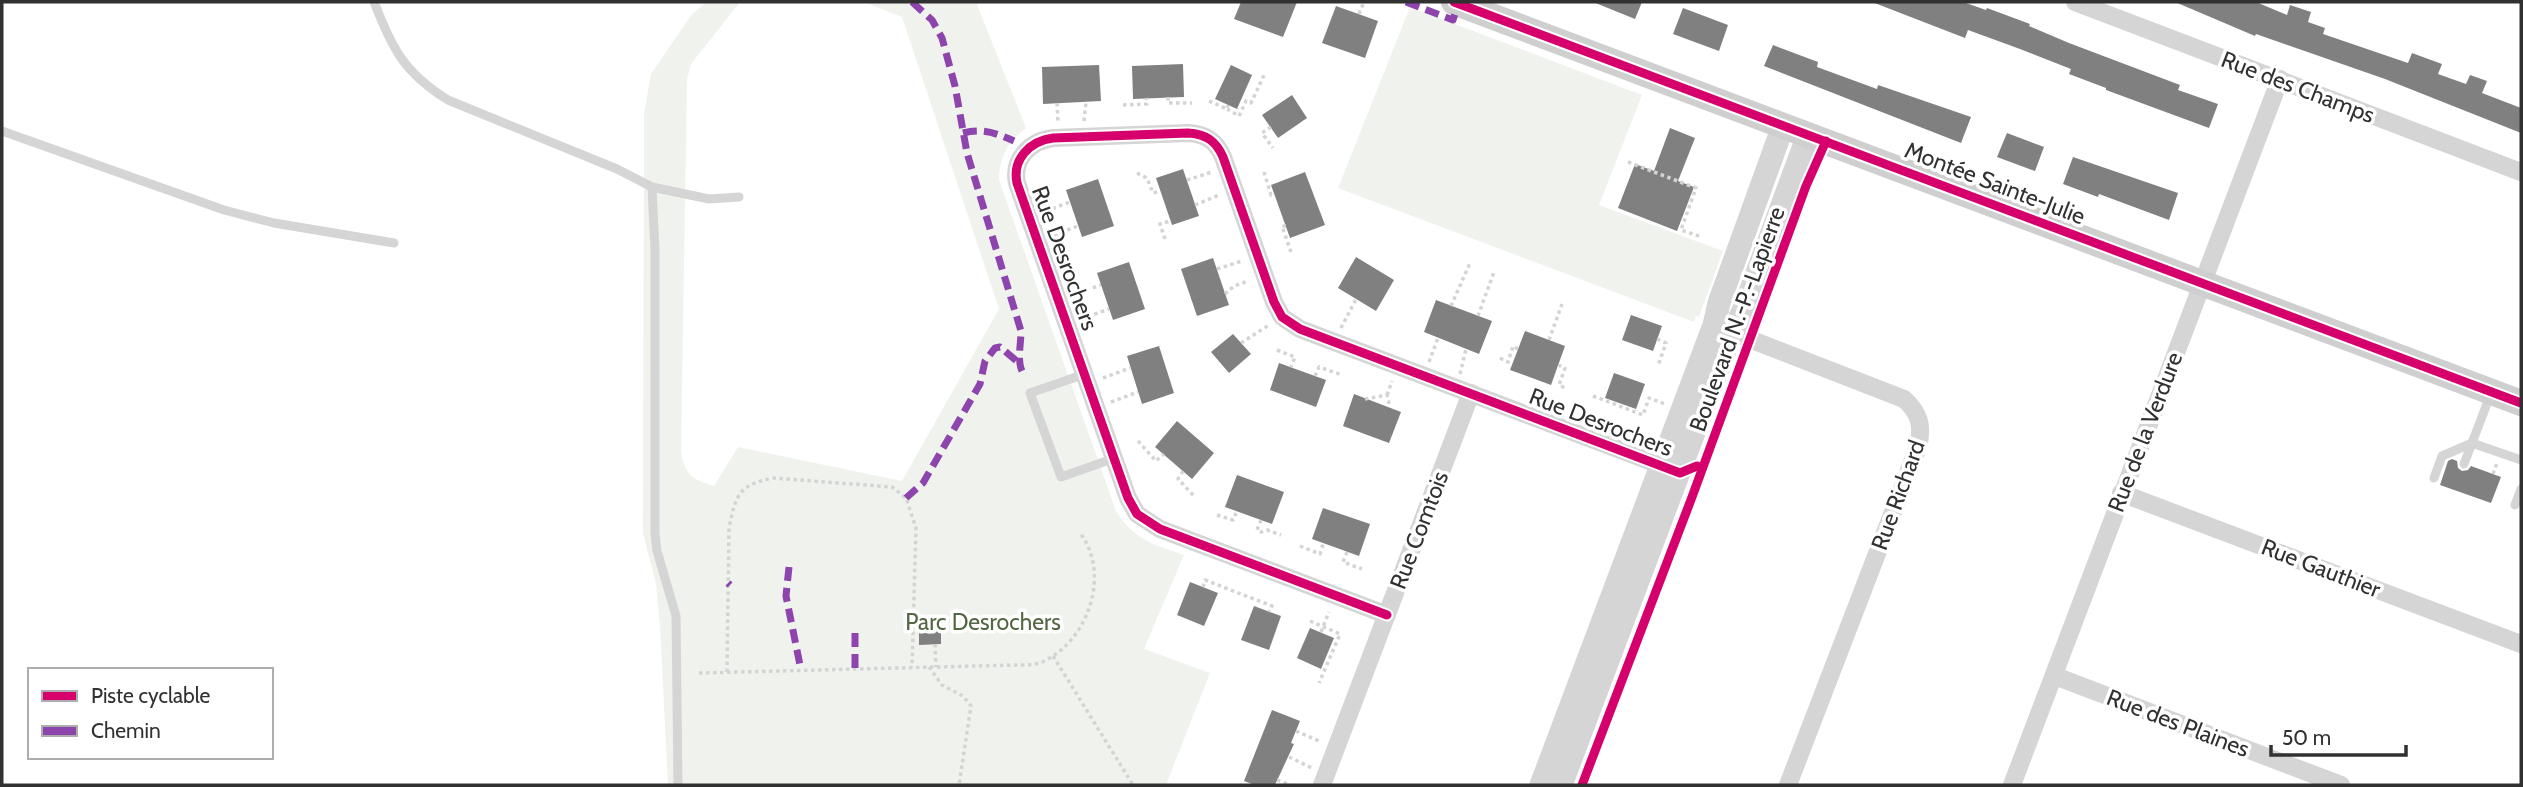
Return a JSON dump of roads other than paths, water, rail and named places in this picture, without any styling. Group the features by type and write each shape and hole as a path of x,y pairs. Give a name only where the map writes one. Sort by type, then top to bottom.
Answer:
{"main road":[{"name":"Montée Sainte-Julie","path":"1454,2 2521,403"}],"street":[{"name":"Rue des Champs","path":"2076,2 2521,172"},
{"name":"Rue de la Verdure","path":"2012,785 2280,79"},
{"name":"Boulevard N.-P.-Lapierre","path":"1561,785 1723,328 1719,303 1783,126"},
{"name":"Rue Desrochers","path":"1387,615 1152,524 1137,514 1132,507 1017,183 1020,160 1030,146 1045,139 1192,133 1208,137 1220,150 1274,302 1287,321 1671,469"},
{"name":"Boulevard N.-P.-Lapierre","path":"1723,328 1743,311 1808,135"},
{"name":"Rue Richard","path":"1723,328 1904,400 1916,412 1921,430 1917,447 1788,785"},
{"name":"Rue Comtois","path":"1318,777 1387,615 1471,393"},
{"name":"Boulevard N.-P.-Lapierre","path":"1541,785 1671,469"},
{"name":"Rue Gauthier","path":"2121,493 2521,644"},
{"name":"Rue des Plaines","path":"2054,676 2342,785"}],"lane":[{"path":"374,2 390,42 405,65 426,86 447,100 617,169 652,187 709,199 739,197"},
{"path":"2,131 224,209 274,223 394,243"},
{"path":"652,187 655,251 655,534 657,551 676,616 678,785"},
{"path":"1085,374 1030,393 1061,477 1115,458"},
{"path":"2464,464 2492,391"},
{"path":"2434,478 2442,456 2472,443 2521,460"},
{"path":"2515,505 2521,489"}],"park label":[{"name":"Parc Desrochers","path":"983,622"}]}
